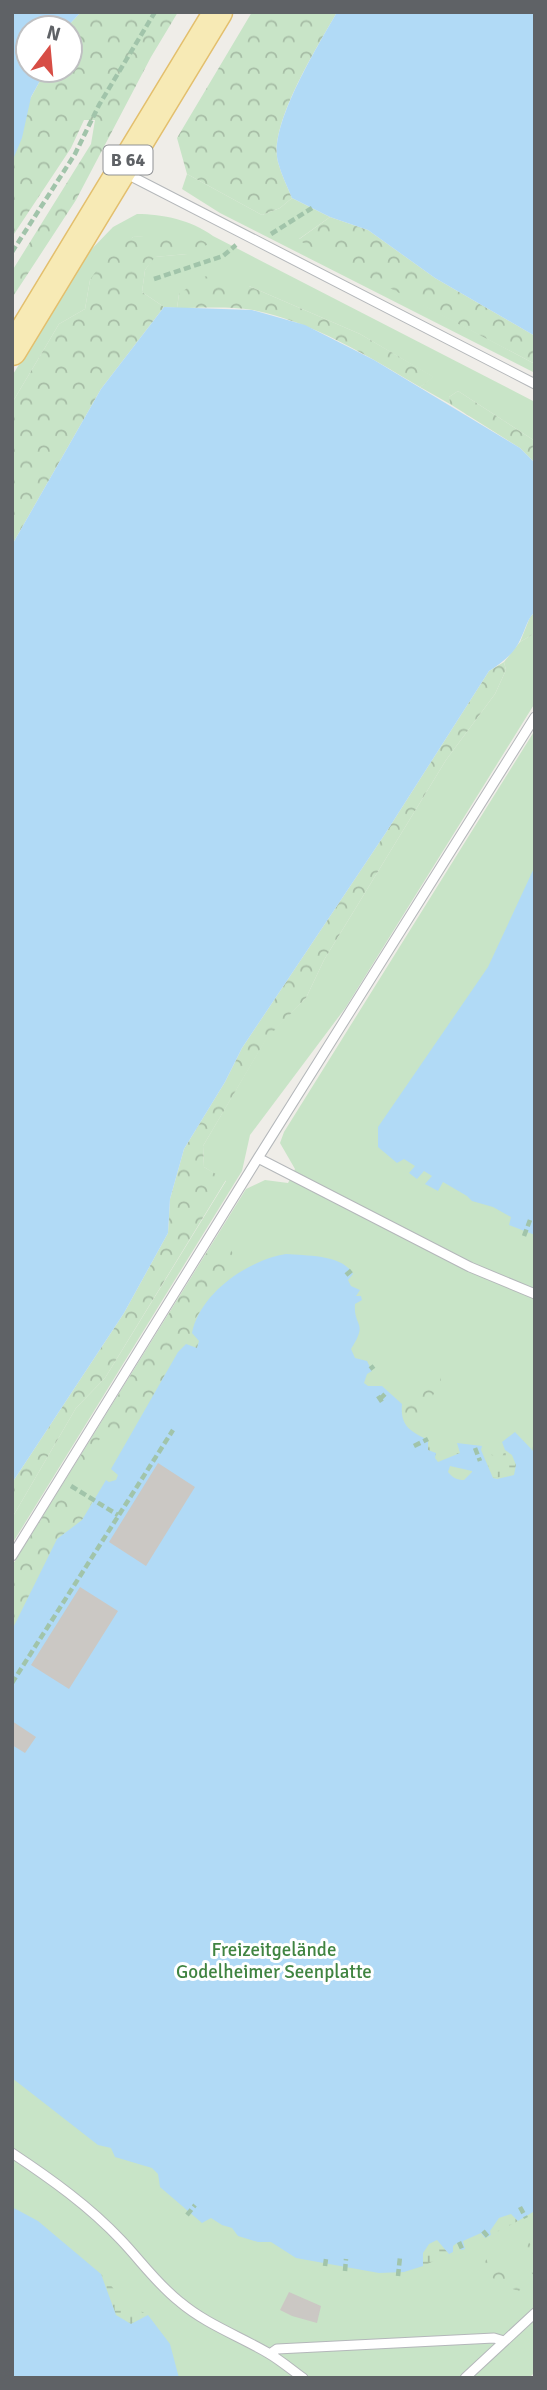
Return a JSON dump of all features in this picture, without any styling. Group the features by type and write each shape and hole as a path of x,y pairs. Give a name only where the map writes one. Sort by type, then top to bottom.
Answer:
{"main road":[{"name":"B 64","path":"12,351 218,12"}],"lane":[{"path":"122,171 535,384"},
{"path":"12,1556 535,717"},
{"path":"258,1158 478,1271 535,1294"},
{"path":"12,2153 59,2185 96,2215 152,2277 181,2303 206,2320 270,2354 303,2378"},
{"path":"465,2378 535,2313"},
{"path":"270,2354 277,2349 494,2338 504,2341"}],"path":[{"path":"12,252 75,154 99,105 155,12"},
{"path":"259,242 312,208"},
{"path":"154,279 223,256 246,235"},
{"path":"524,1236 530,1220"},
{"path":"346,1275 352,1270"},
{"path":"380,1399 387,1392"},
{"path":"12,1683 173,1430"},
{"path":"414,1446 428,1438"},
{"path":"475,1447 480,1461"},
{"path":"78,1490 118,1515"},
{"path":"187,2215 196,2205"},
{"path":"520,2207 526,2218"},
{"path":"483,2231 489,2238"},
{"path":"459,2242 463,2250"},
{"path":"398,2276 400,2257"},
{"path":"325,2266 326,2259"},
{"path":"345,2271 346,2259"}],"green space":[{"path":"178,12 151,57 76,200 12,298 12,271 91,144 95,120 84,120 71,148 12,237 12,162 30,99 38,84 84,84 84,14 79,14"},
{"path":"252,12 337,12 307,65 280,128 278,162 292,198 280,208 262,215 187,174 177,138"},
{"path":"187,174 262,215 280,208 292,198 330,217 299,239 535,364 535,373 220,213 182,189"},
{"path":"137,214 167,217 196,226 535,402 535,441 458,391 449,397 450,404 420,387 433,377 360,334 249,286 179,294 177,308 164,307 142,292 145,270 154,257 187,254 189,234 133,237 90,280 85,309 59,324 12,403 12,376 85,256 113,227"},
{"path":"330,217 368,230 435,278 535,336 535,364 298,240"},
{"path":"189,234 209,244 187,254 155,257 145,270 142,292 164,307 101,389 12,545 12,403 59,324 85,309 90,280 106,256 133,237"},
{"path":"204,276 249,286 360,334 434,377 420,387 340,341 275,315 234,308 177,308 179,294"},
{"path":"458,391 535,441 535,463 520,448 450,404 449,397"},
{"path":"535,612 535,633 520,642 530,617"},
{"path":"535,633 535,703 346,1007 250,1135 242,1171 12,1544 12,1518 76,1408 105,1378 226,1181 204,1167 203,1146 267,1037 306,998 324,960 446,760 495,694 506,670 504,662 520,642"},
{"path":"504,662 506,670 495,694 446,760 324,960 306,998 267,1038 203,1146 204,1167 226,1180 105,1378 76,1408 12,1518 12,1483 124,1313 168,1233 170,1199 184,1149 225,1082 242,1048 385,834 489,671"},
{"name":"Freizeitgelände Godelheimer Seenplatte","path":"535,730 535,2372 529,2378 12,2378 12,1566 246,1189 265,1180 288,1183 295,1169 280,1143 284,1132"},
{"path":"216,1238 229,1246 235,1258 195,1319 199,1341 197,1349 178,1352 132,1432 107,1427 70,1488 76,1502 87,1496 95,1497 82,1520 57,1539 12,1630 12,1566"},
{"path":"438,1369 441,1380 417,1426 424,1435 419,1436 405,1423 402,1404 418,1397"},
{"path":"517,1433 535,1435 535,1453 521,1441"},
{"path":"428,1440 444,1448 457,1443 460,1453 438,1462 428,1450"},
{"path":"482,1446 496,1458 502,1457 505,1450 512,1455 516,1465 514,1475 493,1478 481,1450"},
{"path":"511,2213 518,2221 491,2235 490,2231 496,2222"},
{"path":"516,2232 531,2245 535,2278 510,2237"},
{"path":"437,2240 449,2254 423,2266 423,2253 429,2244"},
{"path":"495,2257 508,2275 519,2278 523,2286 519,2291 498,2282 486,2271 483,2266 487,2258"},
{"path":"101,2274 126,2303 148,2315 131,2324 116,2315"}],"water":[{"path":"12,12 81,12 14,14 14,84 38,84 31,97 22,138 12,162"},
{"path":"337,12 535,12 535,336 435,278 368,230 330,217 292,198 278,162 280,128 307,65"},
{"path":"164,307 252,310 305,325 374,360 520,448 535,463 535,612 515,648 489,671 385,834 242,1048 225,1082 184,1149 170,1199 168,1233 124,1313 12,1483 12,545 101,389"},
{"path":"535,866 535,1235 509,1225 511,1217 493,1207 472,1201 443,1182 438,1191 425,1184 432,1176 424,1171 417,1179 409,1173 415,1166 404,1159 397,1163 378,1147 378,1127 488,967"},
{"name":"Freizeitgelände Godelheimer Seenplatte","path":"286,1254 313,1256 332,1259 348,1267 353,1274 348,1280 351,1286 360,1290 356,1296 361,1296 362,1300 355,1304 360,1329 351,1349 355,1358 367,1361 372,1371 367,1374 364,1383 368,1386 382,1386 402,1404 405,1423 428,1440 428,1450 436,1453 438,1462 460,1453 457,1443 482,1446 481,1450 493,1478 514,1475 516,1465 502,1442 515,1432 535,1453 535,2205 533,2212 518,2221 511,2214 499,2218 490,2231 491,2235 485,2238 481,2233 463,2241 465,2249 461,2250 457,2243 449,2254 437,2240 429,2244 423,2253 423,2266 404,2272 379,2273 296,2258 271,2242 258,2242 238,2236 232,2228 211,2218 202,2223 160,2187 158,2174 152,2168 115,2157 111,2148 98,2145 12,2078 12,1630 57,1539 82,1520 106,1480 116,1480 118,1475 111,1469 178,1352 186,1344 197,1348 199,1341 192,1333 205,1305 228,1281 271,1257","holes":["450,1466 472,1471 464,1480 459,1480 448,1472"]},
{"path":"12,2207 38,2221 101,2274 116,2315 131,2324 148,2315 170,2344 179,2378 12,2378"}],"building":[{"path":"158,1463 195,1487 146,1566 109,1542"},
{"path":"80,1587 118,1611 69,1689 31,1665"},
{"path":"12,1721 36,1737 25,1753 12,1745"},
{"path":"289,2292 321,2306 317,2323 280,2310"}]}
